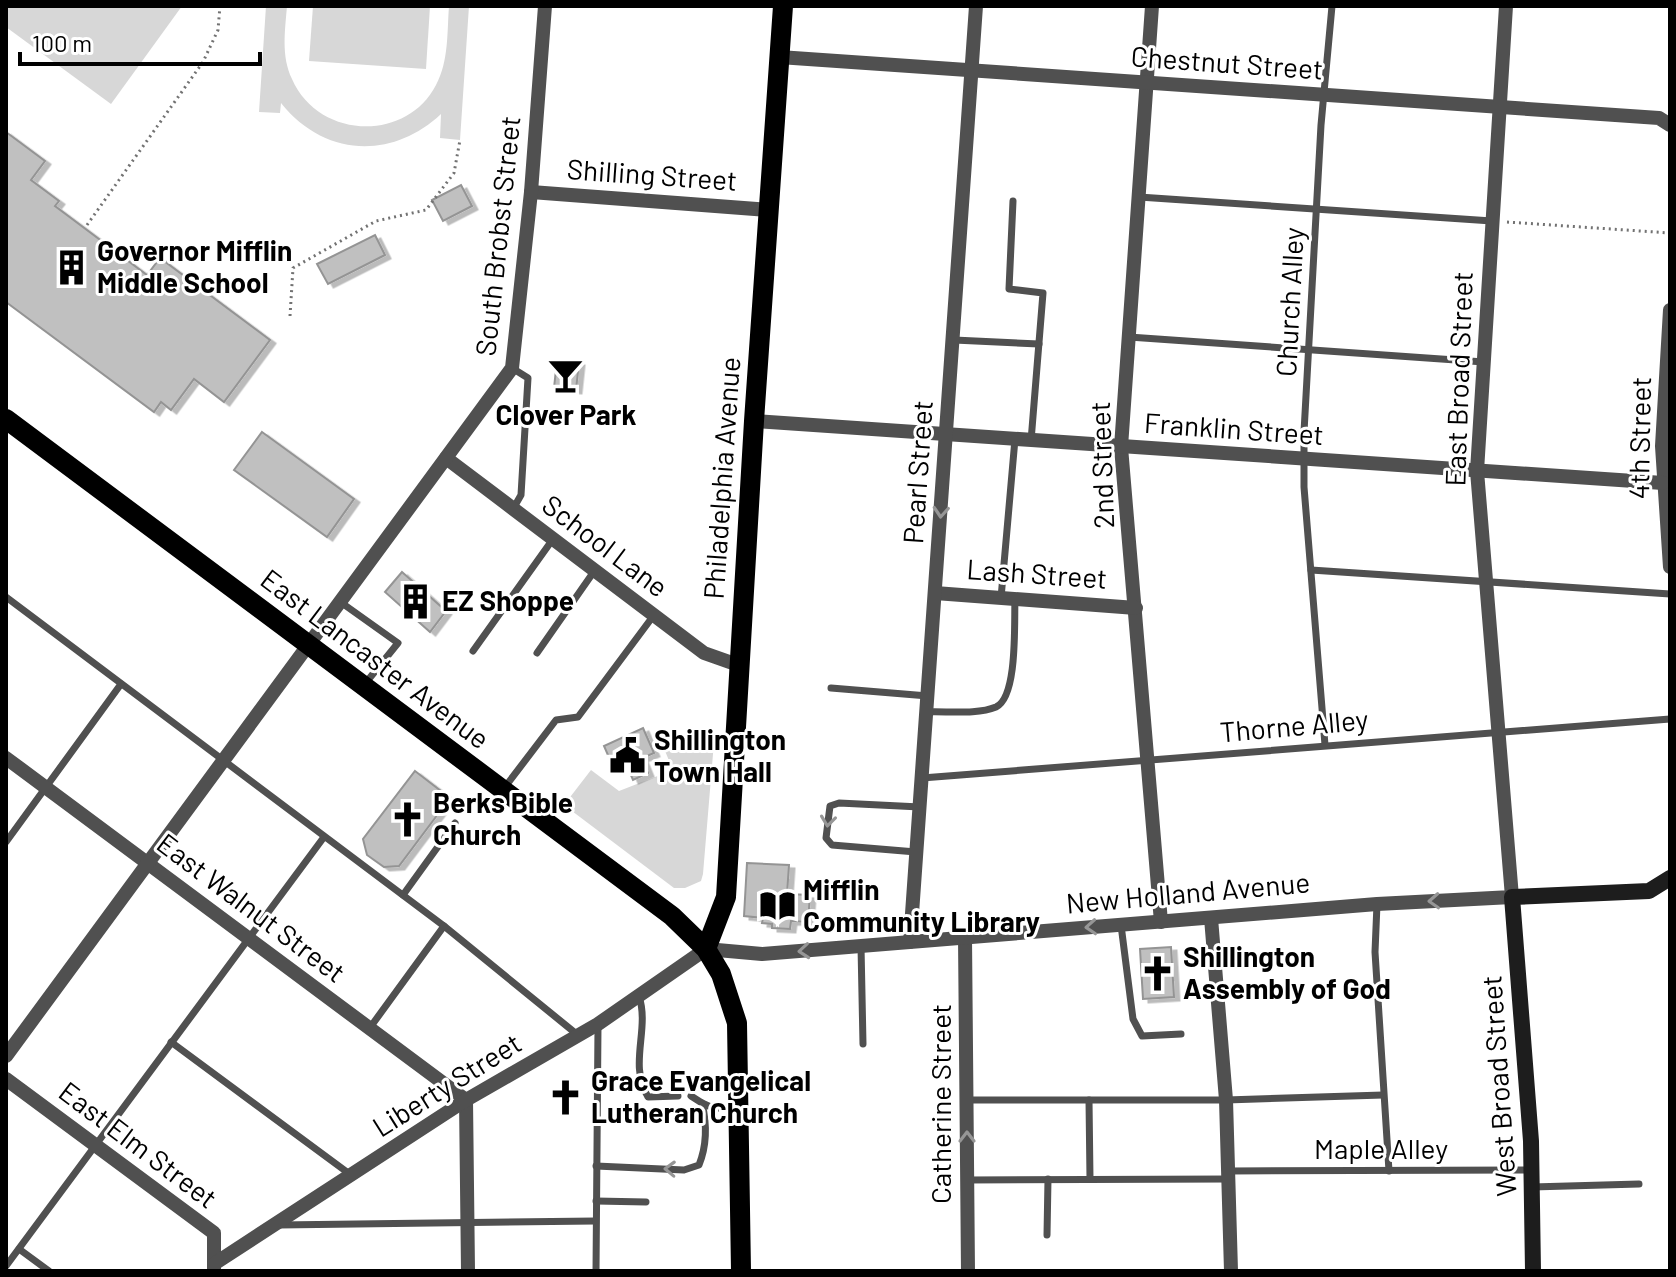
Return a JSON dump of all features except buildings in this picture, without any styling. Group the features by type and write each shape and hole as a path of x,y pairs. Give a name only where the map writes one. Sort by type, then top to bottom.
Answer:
{"main road":[{"name":"Philadelphia Avenue","path":"706,949 726,897 738,665 783,6"},
{"name":"East Lancaster Avenue","path":"6,419 672,916 706,949 721,974 737,1023 741,1271"}],"street":[{"name":"South Brobst Street","path":"6,1056 512,368 531,192 545,6"},
{"name":"Pearl Street","path":"910,942 976,6"},
{"name":"2nd Street","path":"1152,6 1121,447 1161,922"},
{"name":"East Broad Street","path":"1506,6 1477,471 1512,897"},
{"name":"Chestnut Street","path":"779,57 1659,118 1670,125"},
{"name":"Shilling Street","path":"531,192 769,210"},
{"name":"4th Street","path":"1670,310 1663,483 1670,567"},
{"name":"Franklin Street","path":"754,421 1663,483"},
{"name":"School Lane","path":"446,458 704,653 738,665"},
{"name":"Lash Street","path":"935,593 1136,608"},
{"name":"East Walnut Street","path":"6,758 466,1100"},
{"name":"New Holland Avenue","path":"706,949 762,954 1377,904 1649,891 1670,878"},
{"name":"West Broad Street","path":"1512,897 1532,1178 1533,1271"},
{"path":"1211,918 1226,1100 1231,1271"},
{"name":"Catherine Street","path":"965,937 968,1271"},
{"name":"Liberty Street","path":"214,1268 273,1225 466,1100 598,1024 706,949"},
{"name":"East Elm Street","path":"6,1079 214,1233 214,1268"},
{"path":"466,1100 468,1271"}],"lane":[{"name":"Church Alley","path":"1325,745 1304,460 1324,96 1332,6"},
{"path":"1137,197 1492,221"},
{"path":"1013,201 1009,289 1043,293 1031,441"},
{"path":"1129,337 1484,362"},
{"path":"954,340 1039,344"},
{"path":"512,368 528,378 521,495 513,509"},
{"path":"926,712 989,709 1009,695 1008,598 1015,439"},
{"path":"473,651 553,539"},
{"path":"537,653 595,570"},
{"path":"1311,570 1670,594"},
{"path":"6,598 444,926 579,1036"},
{"path":"339,601 398,643 363,687"},
{"path":"503,790 556,720 578,717 654,615"},
{"path":"6,842 121,684"},
{"path":"831,688 928,696"},
{"name":"Thorne Alley","path":"922,778 1670,719"},
{"path":"916,852 832,845 826,838 827,811 830,806 839,803 920,807"},
{"path":"403,895 455,823"},
{"path":"6,1266 324,837"},
{"path":"1377,904 1375,952 1389,1171"},
{"path":"1121,925 1138,1031 1142,1036 1181,1034"},
{"path":"369,1029 444,926"},
{"path":"861,946 863,1044"},
{"path":"639,996 644,1010 638,1045 639,1082 648,1097 678,1096"},
{"path":"596,1271 598,1024"},
{"path":"171,1042 351,1175"},
{"path":"967,1100 1226,1100 1383,1095"},
{"path":"691,1096 713,1108 740,1108"},
{"path":"1089,1100 1090,1179"},
{"path":"596,1166 684,1170 699,1165 704,1151 702,1103"},
{"name":"Maple Alley","path":"967,1180 1389,1171 1639,1184"},
{"path":"1047,1235 1048,1179"},
{"path":"596,1201 646,1202"},
{"path":"273,1225 595,1221"},
{"path":"19,1249 49,1271"}],"path":[{"path":"87,225 203,62 218,30 220,6"},
{"path":"290,316 293,268 376,221 426,210 454,173 460,140"},
{"path":"1492,221 1670,233"}],"shaded area":[{"path":"6,6 182,6 111,104 6,27"},
{"path":"266,6 287,6 286,61 304,99 321,113 341,123 362,126 384,124 404,117 422,104 436,85 443,66 449,6 469,6 460,140 440,138 441,114 422,129 401,139 380,145 359,146 317,134 298,121 281,103 280,113 259,112"},
{"path":"313,6 430,6 426,69 309,61"},
{"path":"660,739 714,742 703,874 701,881 685,888 674,888 564,805 591,770 619,791 673,770"}],"place":[{"name":"Governor Mifflin Middle School","path":"71,267"},
{"name":"Clover Park","path":"566,375"},
{"name":"EZ Shoppe","path":"416,601"},
{"name":"Shillington Town Hall","path":"628,756"},
{"name":"Berks Bible Church","path":"407,819"},
{"name":"Mifflin Community Library","path":"777,906"},
{"name":"Shillington Assembly of God","path":"1157,973"},
{"name":"Grace Evangelical Lutheran Church","path":"565,1097"}]}
